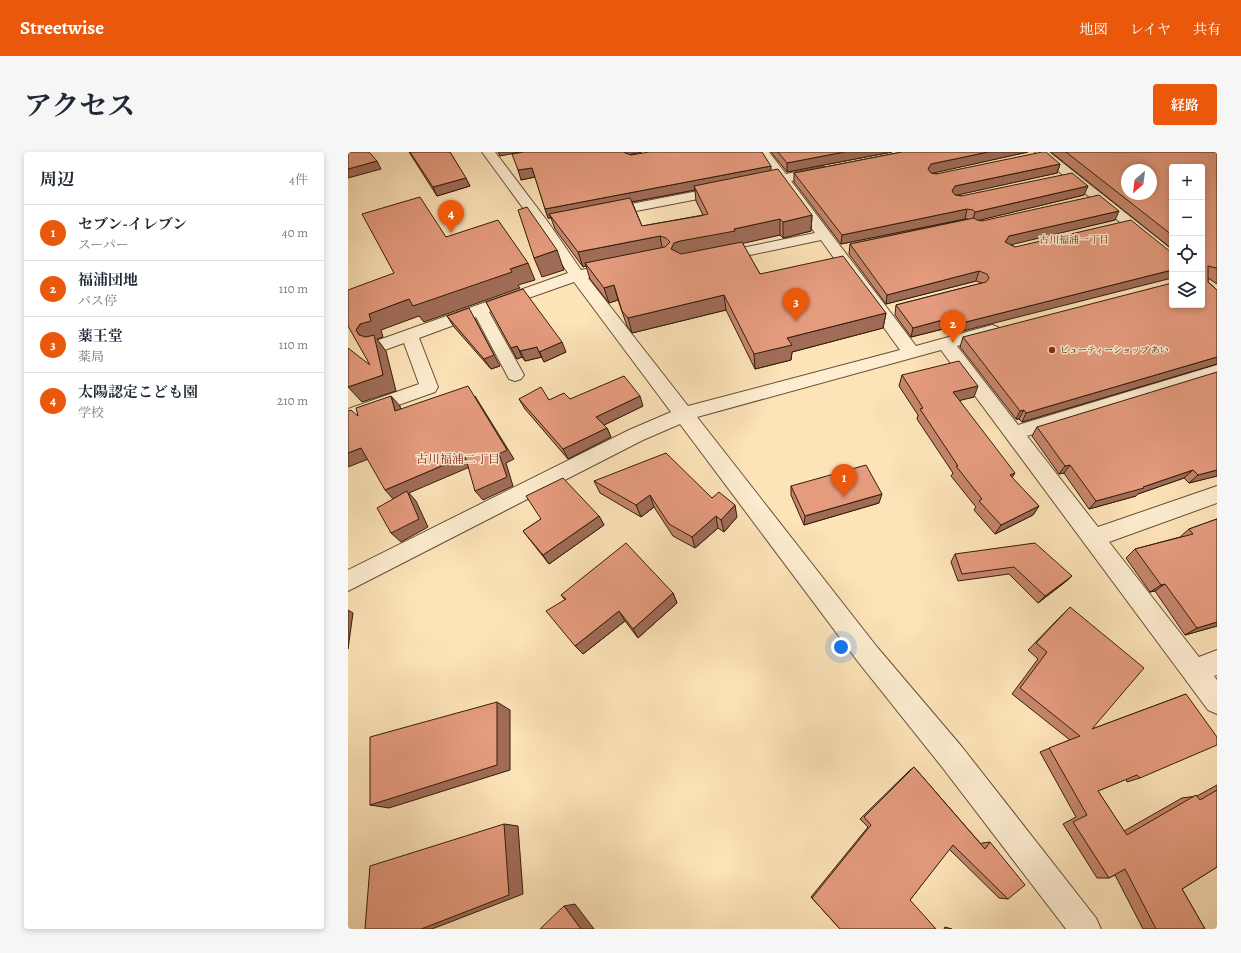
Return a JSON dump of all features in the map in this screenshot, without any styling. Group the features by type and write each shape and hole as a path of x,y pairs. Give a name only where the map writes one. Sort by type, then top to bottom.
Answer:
{"street":[{"path":"763,152 836,251 889,310 911,352"},
{"path":"1039,155 1071,176 1169,256"},
{"path":"499,158 550,223 577,275 868,655 952,757 1085,929"},
{"path":"589,216 836,168"},
{"path":"1056,179 1071,176"},
{"path":"1083,202 1098,198"},
{"path":"1114,227 1129,223"},
{"path":"705,259 825,235"},
{"path":"836,251 851,248"},
{"path":"379,346 577,275 609,269"},
{"path":"480,310 515,375"},
{"path":"348,581 636,435 684,414 1006,327"},
{"path":"348,416 429,388 409,335"},
{"path":"945,343 1093,538 1206,667 1217,701"},
{"path":"1014,433 1217,371"},
{"path":"1093,538 1217,494"}],"building":[{"path":"348,152 369,152 377,161 348,169"},
{"path":"410,152 450,152 466,178 433,187"},
{"path":"524,152 624,152 631,155 649,152 762,152 771,166 545,209 532,168 518,170 512,154"},
{"path":"778,152 844,152 787,163"},
{"path":"902,152 988,152 931,164 928,169 931,173 936,174 1042,152 1046,152 1060,164 955,186 952,191 955,195 961,196 1072,173 1088,186 975,212 967,209 842,235 794,173"},
{"path":"1066,152 1217,152 1217,269 1208,266 1208,282 1217,290 1217,357 1026,413 1024,410 1020,411 963,337 1169,284 1169,308 1205,308 1205,164 1169,164 1169,233 1127,200 1157,200 1157,164 1121,164 1121,195"},
{"path":"778,169 812,215 783,222 780,219 734,229 735,231 680,241 674,243 671,249 681,254 742,242 760,274 843,256 886,313 787,338 792,345 754,354 724,295 628,318 622,311 614,285 604,288 585,263 665,247 670,242 666,238 660,236 578,252 549,214 630,198 642,226 700,216 708,214 694,186"},
{"path":"1099,195 1119,211 1009,236 1005,242 1015,247 1131,220 1169,251 1169,271 954,325 951,321 948,322 946,319 913,328 896,305 986,282 989,278 987,274 979,271 887,295 850,244 974,218 982,221"},
{"path":"420,197 446,237 498,220 528,263 510,269 512,272 413,306 409,299 369,314 371,321 360,324 356,330 359,335 366,337 374,335 383,375 348,387 348,348 370,365 348,326 348,290 394,273 362,214"},
{"path":"527,207 557,250 534,258 518,210"},
{"path":"523,289 562,342 539,352 537,347 520,351 517,346 511,348 486,302"},
{"path":"469,308 494,355 484,359 447,316"},
{"path":"959,361 978,386 953,392 1015,473 1010,475 1039,506 1001,525 979,501 982,499 956,466 958,466 920,409 923,408 902,375"},
{"path":"1217,372 1217,470 1198,475 1193,470 1143,487 1144,488 1096,501 1070,465 1065,466 1037,427"},
{"path":"624,376 640,396 596,417 607,428 563,449 519,399 541,387 549,400 564,393 570,399"},
{"path":"468,386 507,450 499,454 507,477 475,491 465,456 385,490 361,448 348,453 348,411 351,410 358,416 356,408 391,396 395,411"},
{"path":"666,453 712,498 719,492 735,505 721,520 716,516 692,537 669,524 650,495 636,505 594,481"},
{"path":"866,465 882,494 805,516 791,486"},
{"path":"563,478 599,516 543,555 523,531 541,519 526,496"},
{"path":"407,491 419,519 391,533 377,508"},
{"path":"1217,519 1217,622 1197,628 1165,584 1161,585 1135,549 1193,534 1189,529"},
{"path":"626,543 673,593 633,629 619,611 575,646 546,611 566,599 561,595"},
{"path":"1035,543 1072,576 1045,596 1014,567 962,574 955,554"},
{"path":"1070,607 1144,668 1092,729 1186,694 1217,737 1217,745 1140,778 1137,775 1098,791 1127,835 1196,795 1200,800 1217,790 1217,867 1182,889 1205,929 1156,929 1125,869 1109,878 1073,822 1087,815 1049,748 1080,736 1020,688 1047,652 1036,643"},
{"path":"497,702 497,765 370,805 370,737"},
{"path":"914,767 985,849 990,842 1025,885 1008,899 953,845 910,900 936,929 840,929 812,898 871,825 864,817"},
{"path":"504,824 509,895 421,929 365,929 370,866"},
{"path":"564,906 581,929 540,929"}],"place":[{"name":"太陽認定こども園","path":"451,233"},
{"name":"薬王堂","path":"796,321"},
{"name":"福浦団地","path":"953,343"},
{"name":"ビューティーショップ あい","path":"1052,350"},
{"name":"セブン-イレブン","path":"844,497"}],"district":[{"name":"古川福浦一丁目","path":"1074,239"},
{"name":"古川福浦二丁目","path":"458,459"}]}
